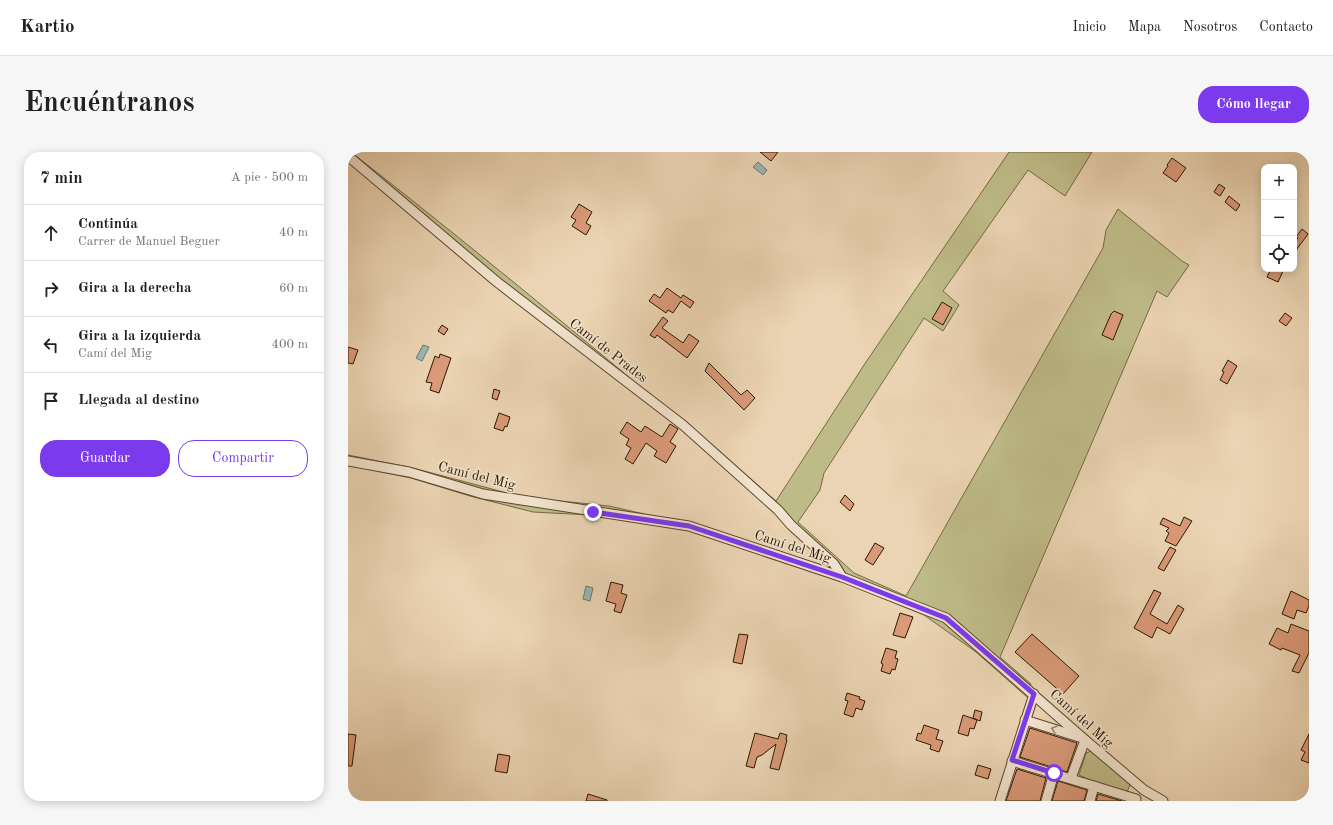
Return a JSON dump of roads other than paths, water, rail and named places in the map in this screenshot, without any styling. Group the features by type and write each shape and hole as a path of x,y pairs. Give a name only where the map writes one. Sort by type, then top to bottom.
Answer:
{"street":[{"name":"Camí de Prades","path":"348,156 497,282 683,425 778,510 791,525 834,564 842,577"},
{"name":"Camí del Mig","path":"348,461 409,472 483,494 689,526 842,577 946,618 1034,694 1083,739 1144,790 1163,801"},
{"path":"1000,801 1034,694"},
{"path":"1025,720 1083,739 1071,778"},
{"path":"1012,760 1136,800 1144,790"},
{"path":"1046,801 1054,773"},
{"path":"1090,801 1094,786"}],"water":[{"path":"758,162 767,170 763,175 753,167"},
{"path":"423,345 429,347 422,361 416,358"},
{"path":"586,586 593,588 590,601 583,599"}]}
